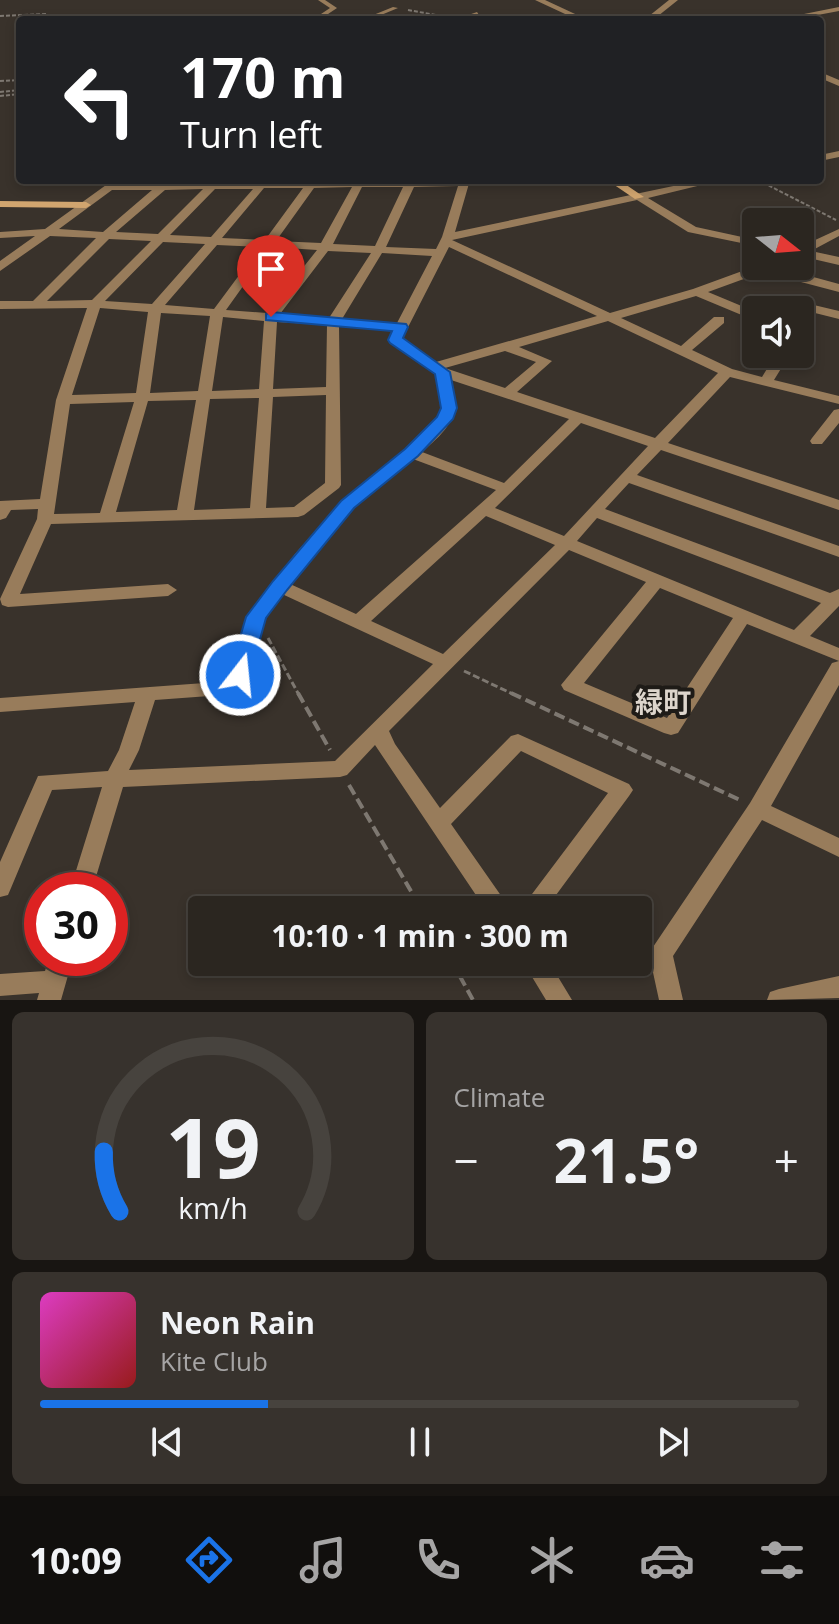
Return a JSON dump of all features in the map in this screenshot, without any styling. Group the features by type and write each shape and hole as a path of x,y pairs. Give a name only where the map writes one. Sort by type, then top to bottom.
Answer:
{"street":[{"path":"539,0 575,16"},
{"path":"653,16 674,0"},
{"path":"800,16 839,9"},
{"path":"0,267 114,184 211,187 250,184"},
{"path":"107,515 142,398 155,309 262,184"},
{"path":"185,513 217,314 312,184"},
{"path":"258,512 271,317 325,247 359,184"},
{"path":"0,515 5,505 107,515 298,512 333,485 333,322 379,249 410,184"},
{"path":"463,184 444,244 395,340 439,369 839,505"},
{"path":"618,184 692,230 742,240"},
{"path":"0,235 22,231 379,249 444,244 699,184"},
{"path":"36,305 106,235 162,187"},
{"path":"168,590 8,601 6,591 46,511 63,400 95,304 211,187"},
{"path":"0,204 86,205"},
{"path":"814,245 839,232"},
{"path":"444,244 727,372 839,400"},
{"path":"814,255 839,261"},
{"path":"439,369 505,346 697,292 742,275"},
{"path":"811,280 839,288"},
{"path":"697,292 742,311"},
{"path":"0,305 95,304 401,327"},
{"path":"814,309 839,315"},
{"path":"683,351 719,320"},
{"path":"505,346 545,361 507,394"},
{"path":"766,381 774,368"},
{"path":"0,705 223,688 240,675 256,617 280,586 348,504 411,453 445,419 449,408 439,369"},
{"path":"0,888 45,782 340,769 567,543 656,444 727,372"},
{"path":"63,400 333,391"},
{"path":"817,441 839,413"},
{"path":"358,622 507,489 578,418"},
{"path":"411,453 507,489"},
{"path":"626,477 839,552"},
{"path":"483,509 839,655"},
{"path":"594,511 836,598 796,639"},
{"path":"656,581 571,685 671,728 743,617"},
{"path":"280,586 447,663"},
{"path":"671,1000 661,954 758,809 839,668"},
{"path":"86,872 115,778 129,750 147,695"},
{"path":"378,729 387,748 489,896"},
{"path":"439,823 518,741 622,790 542,896"},
{"path":"758,809 839,848"},
{"path":"544,976 560,1000"},
{"path":"0,985 55,980"},
{"path":"779,1000 839,987"}],"lane":[{"path":"321,0 334,8 321,16"},
{"path":"374,16 395,8"},
{"path":"469,16 477,14"}],"path":[{"path":"395,8 439,16"},
{"path":"0,16 46,14"},
{"path":"766,184 839,222"},
{"path":"447,663 758,809"},
{"path":"460,976 473,1000"}],"district":[{"name":"緑町","path":"663,701"}],"route":[{"path":"240,675 256,617 280,586 348,504 411,453 445,419 449,408 442,372 395,340 401,327 271,317"}]}
